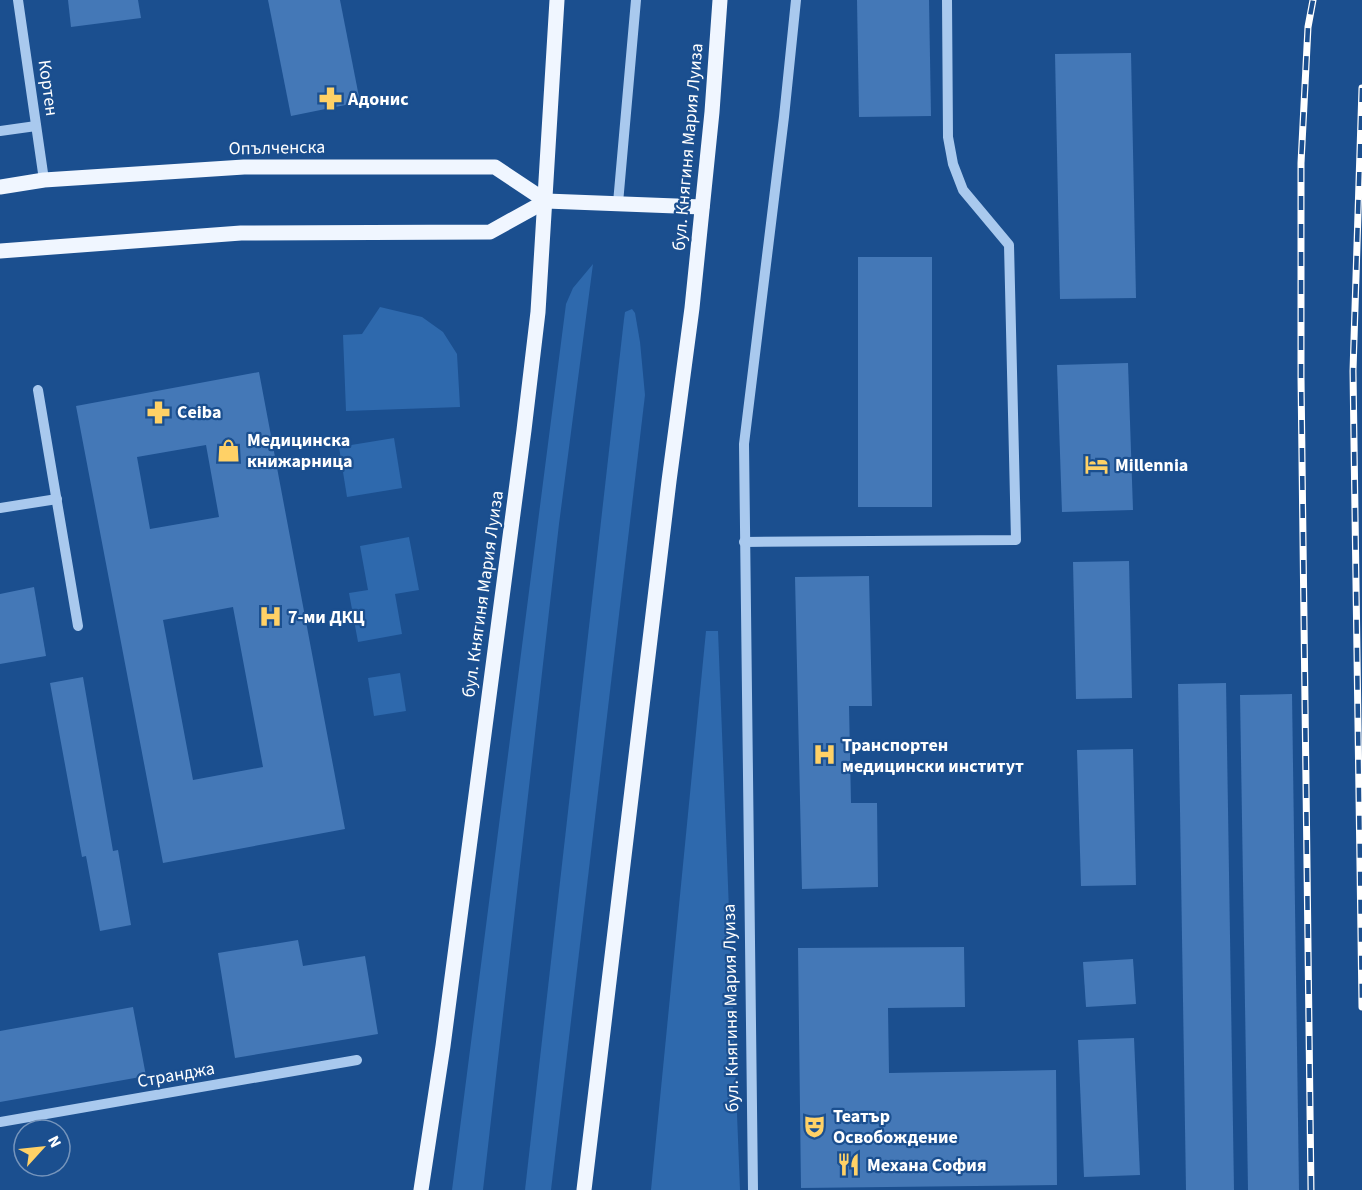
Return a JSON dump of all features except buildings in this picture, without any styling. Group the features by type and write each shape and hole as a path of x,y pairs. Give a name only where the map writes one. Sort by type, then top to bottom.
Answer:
{"main road":[{"name":"бул. Княгиня Мария Луиза","path":"422,1190 443,1046 538,312 557,0"},
{"name":"бул. Княгиня Мария Луиза","path":"584,1190 692,308 720,0"},
{"name":"Опълченска","path":"0,187 44,180 244,167 495,167 546,201"},
{"path":"0,251 241,233 490,232 546,201 702,207"}],"street":[{"name":"Кортен","path":"18,0 44,180"},
{"path":"618,203 636,0"},
{"name":"бул. Княгиня Мария Луиза","path":"753,1190 744,444 796,0"},
{"path":"744,542 1016,540 1009,245 963,190 953,164 948,137 947,0"},
{"path":"0,131 36,126"},
{"path":"39,390 78,626"},
{"path":"0,508 57,499"},
{"name":"Странджа","path":"0,1122 357,1060"}],"shaded area":[{"path":"593,264 559,524 483,1190 452,1190 566,304 573,288"},
{"path":"380,307 422,317 443,332 457,354 460,407 346,411 343,335 362,334"},
{"path":"632,309 635,313 640,342 645,395 551,1190 525,1190 624,319 625,312"},
{"path":"394,438 402,488 347,497 339,447"},
{"path":"409,537 419,590 395,594 402,634 358,642 349,593 368,590 360,546"},
{"path":"706,631 718,631 740,1190 651,1190"},
{"path":"400,673 406,711 374,716 368,678"}],"railway":[{"path":"1311,1190 1301,377 1301,163 1308,27 1313,0"},
{"path":"1362,88 1353,371 1362,1007"}],"place":[{"name":"Адонис","path":"330,99"},
{"name":"Ceiba","path":"159,412"},
{"name":"Медицинска книжарница","path":"229,450"},
{"name":"Millennia","path":"1097,465"},
{"name":"7-ми ДКЦ","path":"270,617"},
{"name":"Транспортен медицински институт","path":"824,755"},
{"name":"Театър Освобождение","path":"815,1126"},
{"name":"Механа София","path":"849,1165"}]}
